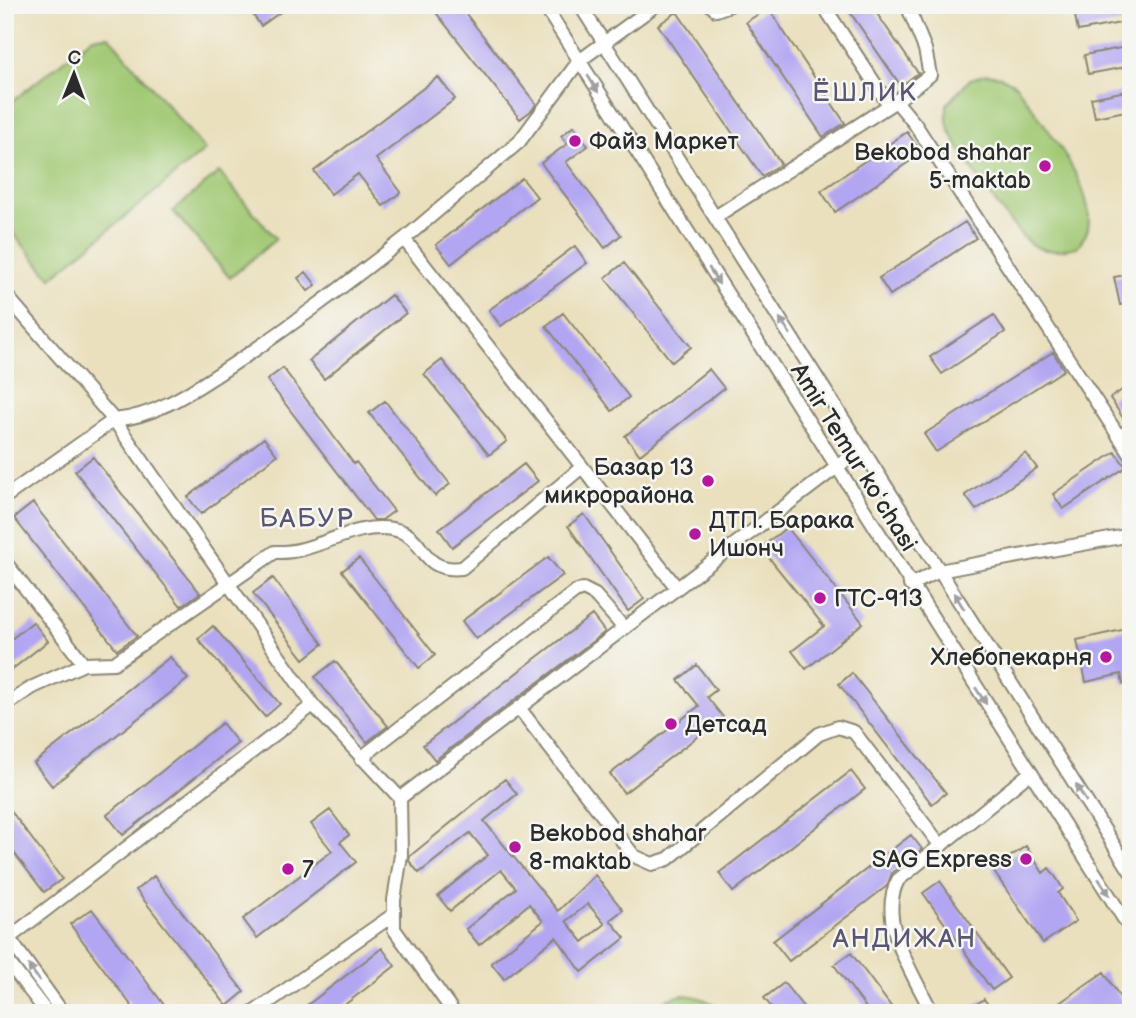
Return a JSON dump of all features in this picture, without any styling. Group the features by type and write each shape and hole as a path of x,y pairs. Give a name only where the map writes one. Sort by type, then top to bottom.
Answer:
{"street":[{"name":"Amir Temur koʻchasi","path":"544,5 835,468 1131,930"},
{"name":"Amir Temur koʻchasi","path":"580,5 1131,872"},
{"path":"5,497 114,420 131,419 183,396 287,330 404,239 519,142 579,61 656,5"},
{"path":"711,5 716,10 730,5"},
{"path":"823,5 893,103 1131,455"},
{"path":"715,217 893,103 930,75 910,10 925,5"},
{"path":"404,239 677,588"},
{"path":"5,294 114,420 313,705 400,798 401,855 393,915 394,929 454,1013"},
{"path":"1119,437 1131,429"},
{"path":"400,798 862,447"},
{"path":"5,705 33,687 85,664 114,663 275,552 293,553 317,547 354,531 388,528 407,533 430,562 443,570 462,568 582,467"},
{"path":"910,585 939,570 1131,535"},
{"path":"5,562 85,664"},
{"path":"361,758 575,592 583,589 595,595 624,628"},
{"path":"63,1013 7,936 313,705"},
{"path":"519,708 635,856 652,864 668,859 819,734 838,727 854,732 941,846"},
{"path":"932,1013 894,931 890,896 898,880 1030,773"},
{"path":"253,1013 393,915"},
{"path":"5,958 47,1013"}],"green space":[{"path":"109,36 205,150 51,278 5,224 5,107 93,37"},
{"path":"986,74 1000,76 1015,84 1075,173 1088,211 1087,231 1077,247 1044,250 1026,239 986,190 952,136 947,123 947,104 970,79"},
{"path":"219,172 276,239 230,278 173,211"},
{"path":"682,995 705,1000 725,1013 649,1013 666,1000"}],"building":[{"path":"246,5 290,5 261,26"},
{"path":"430,5 459,5 536,104 532,110 520,119"},
{"path":"845,5 871,5 918,73 901,86"},
{"path":"1107,5 1131,5 1131,21 1078,31 1074,11"},
{"path":"768,8 845,123 823,137 746,22"},
{"path":"677,12 781,164 762,176 658,25"},
{"path":"1131,46 1131,66 1088,74 1084,55"},
{"path":"438,77 455,99 376,159 401,192 383,206 358,174 331,194 314,171"},
{"path":"1131,90 1131,110 1095,117 1091,98"},
{"path":"574,126 588,146 566,162 621,235 605,248 541,163 567,144 561,136"},
{"path":"907,132 922,153 835,212 821,191"},
{"path":"522,178 537,197 451,264 436,245"},
{"path":"965,222 976,238 890,295 879,278"},
{"path":"575,246 587,263 501,326 489,310"},
{"path":"624,263 691,347 672,362 605,278"},
{"path":"306,272 316,285 308,291 298,278"},
{"path":"1131,274 1131,303 1120,305 1114,277"},
{"path":"391,295 406,313 324,379 309,361"},
{"path":"563,313 629,397 612,411 546,326"},
{"path":"994,315 1005,332 942,374 930,357"},
{"path":"1053,352 1064,370 936,452 924,434"},
{"path":"442,360 507,441 489,455 424,374"},
{"path":"283,368 354,464 356,462 394,511 382,520 374,520 267,380"},
{"path":"709,369 724,388 640,455 625,436"},
{"path":"1131,384 1131,413 1123,418 1110,398"},
{"path":"385,401 450,484 435,496 369,413"},
{"path":"264,438 277,455 201,514 188,497"},
{"path":"1115,452 1126,467 1063,509 1053,494"},
{"path":"1026,453 1037,468 976,510 965,495"},
{"path":"93,457 200,593 181,606 75,471"},
{"path":"524,464 538,481 452,547 439,529"},
{"path":"33,503 137,636 117,650 14,518"},
{"path":"584,514 644,599 628,611 568,526"},
{"name":"ГТС-913","path":"787,527 863,623 806,669 792,651 824,626 761,548"},
{"path":"548,557 563,575 476,639 462,621"},
{"path":"359,558 435,655 419,668 342,571"},
{"path":"273,578 323,644 304,659 253,593"},
{"path":"592,615 605,632 435,760 423,745"},
{"path":"33,622 48,641 5,675 5,644"},
{"path":"213,626 280,704 265,717 198,639"},
{"name":"Хлебопекарня","path":"1131,628 1131,682 1123,684 1121,674 1086,682 1077,640"},
{"path":"170,657 188,679 52,786 34,763"},
{"path":"335,661 388,726 367,742 315,677"},
{"path":"697,665 716,690 707,697 723,717 624,793 610,774 699,706 678,680"},
{"path":"852,673 946,793 932,804 839,684"},
{"path":"222,723 238,743 123,835 107,815"},
{"path":"851,771 865,789 733,892 719,873"},
{"path":"505,779 517,794 484,821 558,911 595,875 623,910 610,920 625,938 582,972 556,937 504,979 491,963 543,921 529,904 479,945 466,929 516,888 501,870 450,911 438,896 488,855 470,833 419,873 409,861 410,856","holes":["588,904 605,924 583,942 566,921"]},
{"path":"5,803 62,879 44,892 5,841"},
{"path":"330,810 349,835 340,842 356,862 257,938 243,919 332,851 311,824"},
{"path":"911,835 922,849 892,873 887,886 789,961 773,941"},
{"path":"1026,846 1043,873 1049,868 1057,879 1063,889 1058,893 1076,921 1043,943 992,869"},
{"path":"154,876 244,992 227,1006 136,890"},
{"path":"940,881 1009,978 992,990 923,893"},
{"path":"92,909 170,1013 137,1013 70,924"},
{"path":"382,948 395,966 334,1013 297,1013"},
{"path":"851,953 896,1013 870,1013 834,965"},
{"path":"1104,972 1130,1013 1045,1013"},
{"path":"784,983 808,1013 776,1013 764,998"},
{"path":"984,999 994,1013 964,1013"}],"place":[{"name":"Файз Маркет","path":"575,141"},
{"name":"Bekobod shahar 5-maktab","path":"1045,166"},
{"name":"Базар 13 микрорайона","path":"708,481"},
{"name":"ДТП. Барака Ишонч","path":"695,534"},
{"name":"ГТС-913","path":"820,598"},
{"name":"Хлебопекарня","path":"1106,657"},
{"name":"Детсад","path":"671,724"},
{"name":"Bekobod shahar 8-maktab","path":"515,847"},
{"name":"SAG Express","path":"1026,859"},
{"name":"7","path":"288,869"}],"district":[{"name":"ЁШЛИК","path":"865,92"},
{"name":"БАБУР","path":"307,518"},
{"name":"АНДИЖАН","path":"905,938"}]}
